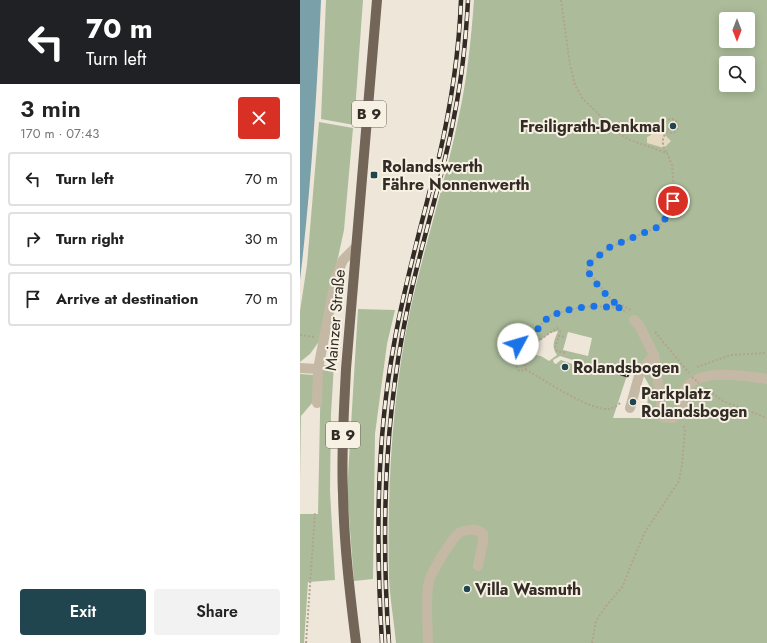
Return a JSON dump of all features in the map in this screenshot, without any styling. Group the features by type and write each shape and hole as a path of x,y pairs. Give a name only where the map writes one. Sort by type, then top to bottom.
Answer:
{"main road":[{"name":"Mainzer Straße","path":"356,643 346,555 342,493 343,427 356,246 378,0"}],"lane":[{"path":"317,403 318,368 325,339 336,277 343,260 356,246"},
{"path":"634,320 639,325 654,355 663,417 673,418 682,412 683,394 688,385 699,377 717,374 767,379"},
{"path":"626,404 640,372 654,355"},
{"path":"300,368 318,368"},
{"path":"428,643 429,581 454,538 461,532 479,531 483,534 478,566"}],"path":[{"path":"561,0 570,65 575,85 583,99 617,132 630,140 667,153"},
{"path":"670,119 675,120 678,130 672,133 667,131 665,124 666,121 670,119"},
{"path":"591,306 622,308 615,304 592,277 587,270 588,265 610,247 658,227 671,212 674,190 672,165 663,148 664,134 671,127"},
{"path":"622,305 591,306 572,309 549,316 539,328 509,352 519,371 526,370 560,390 597,407 609,409 626,404"},
{"path":"526,370 522,354 528,348 557,328 560,331 555,348 556,351 567,353"},
{"path":"300,335 325,339"},
{"path":"558,336 566,337"},
{"path":"692,377 699,383"},
{"path":"705,387 723,401 767,418"},
{"path":"592,643 596,621 606,606 623,586 645,532 679,481 685,430 679,414"},
{"path":"306,643 315,513"}],"green space":[{"path":"326,0 363,0 354,125 321,119"},
{"path":"474,0 767,0 767,643 396,643 389,578 389,511 392,443 399,377 410,311 453,144 464,90","holes":["558,331 554,341 555,352 557,355 549,361 536,355 532,360 530,358 529,349 550,333","568,332 592,338 588,356 563,350","560,356 579,362 578,366 561,360 556,364 553,360","633,357 649,385 646,418 613,418"]},
{"path":"319,122 353,128 344,230 320,340 310,354 300,362 300,311 307,265"},
{"path":"358,309 395,310 387,344 375,434 373,579 354,581 347,492"},
{"path":"321,365 334,365 331,414 330,491 335,580 308,582 304,643 300,643 300,514 318,514"},
{"path":"300,374 314,375 313,402 301,416 300,481"}],"shaded area":[{"path":"657,128 663,129 664,134 671,141 664,148 647,143 647,137"},
{"path":"524,346 529,349 530,357 523,361 519,361 515,356 515,352"}],"water":[{"path":"300,0 321,0 313,140 300,280"}],"railway":[{"path":"439,157 454,79 461,0"},
{"path":"389,643 385,560 385,518 386,476 393,393 399,352 412,287 443,166 457,102 463,58 468,0"},
{"path":"382,643 378,530 384,418 394,344 410,267 430,190"},
{"path":"609,369 627,375"}],"place":[{"name":"Freiligrath-Denkmal","path":"673,126"},
{"name":"Rolandswerth Fähre Nonnenwerth","path":"374,175"},
{"name":"Rolandsbogen","path":"565,367"},
{"name":"Parkplatz Rolandsbogen","path":"633,402"},
{"name":"Villa Wasmuth","path":"467,589"}],"route":[{"path":"518,344 539,328 549,316 572,309 591,306 622,308 615,304 592,277 587,270 588,265 610,247 658,227 671,212 673,201"}]}
